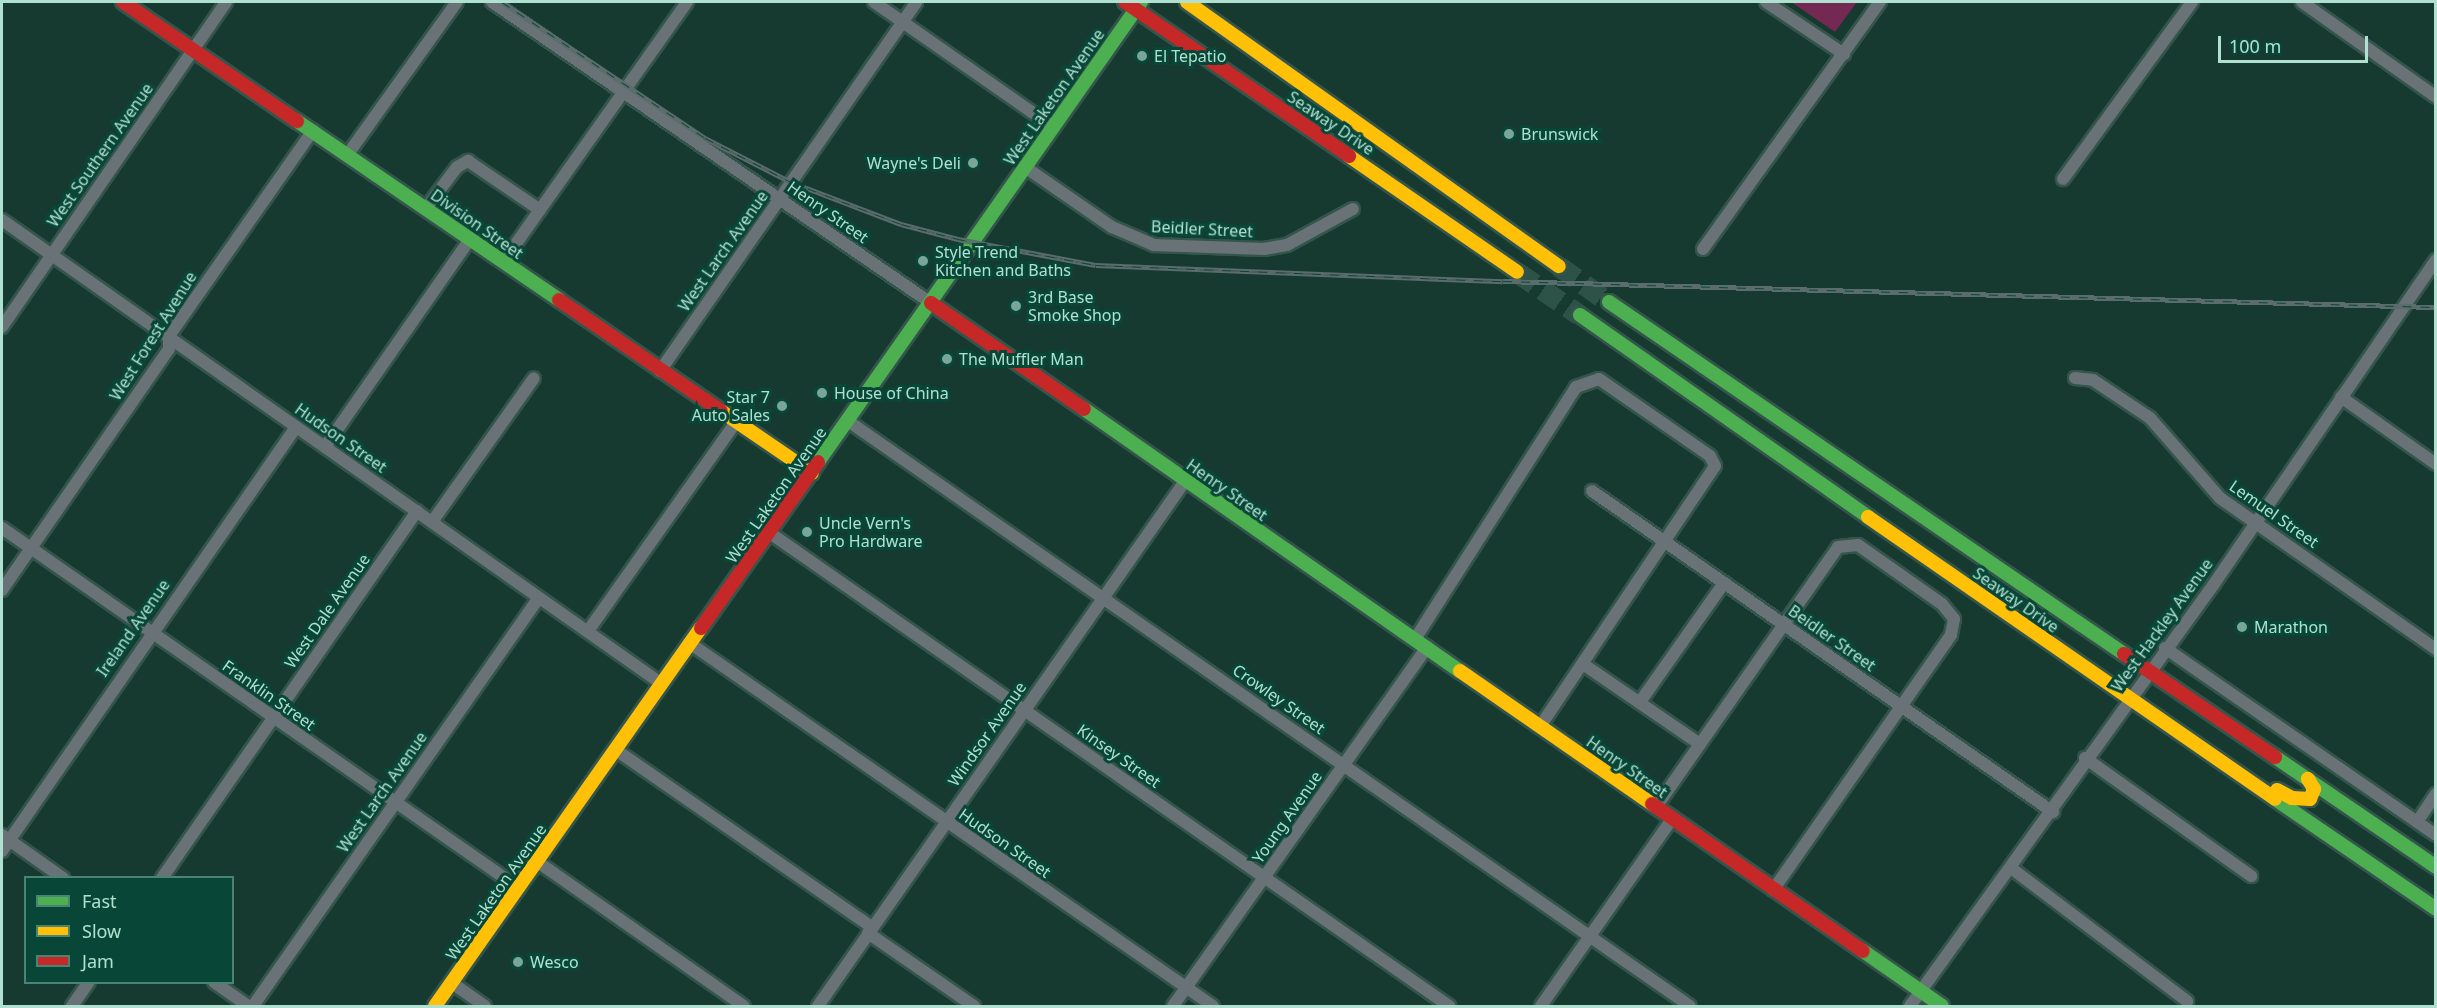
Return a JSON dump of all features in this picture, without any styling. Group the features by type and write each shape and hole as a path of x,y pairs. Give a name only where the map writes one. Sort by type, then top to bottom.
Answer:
{"main road":[{"name":"Division Street","path":"123,2 313,130 350,151 470,239 735,423 812,473"},
{"name":"Seaway Drive","path":"1187,2 1317,90 1559,266"},
{"name":"Seaway Drive","path":"1134,4 1156,23 1517,272"},
{"name":"West Laketon Avenue","path":"435,1006 931,303 1053,127 1134,4"},
{"path":"1156,23 1175,26 1322,123 1329,113 1317,90"},
{"name":"Seaway Drive","path":"1609,302 2436,867"},
{"name":"Henry Street","path":"931,303 1942,1006"},
{"name":"Seaway Drive","path":"1580,315 2128,699 2436,909"},
{"path":"1955,577 1953,565 1957,559 1975,560 2115,655 2131,658"},
{"path":"2149,712 2177,721 2292,798 2303,801 2313,796 2314,789 2308,779"}],"street":[{"name":"West Southern Avenue","path":"2,327 226,2"},
{"path":"350,151 456,2"},
{"name":"Henry Street","path":"492,2 931,303"},
{"path":"504,262 687,2"},
{"path":"874,2 1053,127"},
{"name":"West Larch Avenue","path":"660,371 916,2"},
{"path":"1766,2 1844,54"},
{"path":"1703,249 1880,2"},
{"path":"2063,179 2192,2"},
{"path":"2302,2 2436,97"},
{"name":"West Forest Avenue","path":"2,590 169,349 169,336 313,130"},
{"path":"426,208 457,167 468,161 540,210"},
{"name":"Beidler Street","path":"1025,167 1112,227 1154,245 1264,249 1287,245 1353,209"},
{"name":"Hudson Street","path":"2,220 417,511 434,518 539,598 662,684"},
{"path":"325,447 470,239"},
{"name":"West Hackley Avenue","path":"1910,1006 2053,812 2085,758 2255,522 2436,261"},
{"path":"434,518 534,378"},
{"name":"Lemuel Street","path":"2075,378 2093,380 2150,418 2207,485 2255,522 2436,649"},
{"path":"1415,639 1576,387 1588,380 1599,379 1710,456 1715,466 1666,543 1540,726"},
{"path":"2341,397 2436,464"},
{"name":"Crowley Street","path":"848,421 1690,1006"},
{"path":"588,631 735,423"},
{"name":"Ireland Avenue","path":"4,842 296,427"},
{"name":"Windsor Avenue","path":"818,1006 1185,481"},
{"name":"Beidler Street","path":"1592,491 2053,812"},
{"name":"West Dale Avenue","path":"163,876 417,511"},
{"name":"Franklin Street","path":"2,528 519,888"},
{"name":"Kinsey Street","path":"770,533 1449,1006"},
{"path":"1656,807 1834,551 1846,543 1858,545 1942,604 1954,620 1951,635 1773,890"},
{"path":"1640,702 1724,583"},
{"name":"West Larch Avenue","path":"253,1006 539,598"},
{"name":"Hudson Street","path":"691,644 1213,1006"},
{"name":"Young Avenue","path":"1173,1006 1427,647"},
{"path":"2165,648 2436,835"},
{"path":"1583,664 1700,744"},
{"path":"616,750 974,1006"},
{"path":"2085,758 2251,876"},
{"path":"2417,822 2436,794"},
{"path":"1541,1006 1672,819"},
{"path":"4,842 60,876"},
{"path":"538,862 744,1006"},
{"path":"2011,868 2187,1001"},
{"path":"452,983 485,1006"},
{"path":"72,1006 88,984"},
{"path":"217,984 248,1006"}],"shaded area":[{"path":"1791,2 1857,2 1835,32"}],"tunnel":[{"path":"1559,266 1609,302"},
{"path":"1517,272 1580,315"}],"railway":[{"path":"502,2 705,138 791,182 901,224 958,239 1096,265 1503,281 2436,307"}],"traffic: fast":[{"path":"818,462 1141,2"},
{"path":"297,121 559,300"},
{"path":"1609,302 2124,654"},
{"path":"1580,315 1868,517"},
{"path":"1084,409 1460,671"},
{"path":"2275,757 2436,867"},
{"path":"2275,799 2436,909"},
{"path":"1863,951 1942,1006"}],"traffic: slow":[{"path":"1187,2 1559,266"},
{"path":"1349,156 1517,272"},
{"path":"721,411 812,473"},
{"path":"1868,517 2275,799"},
{"path":"435,1006 701,628"},
{"path":"1460,671 1652,804"},
{"path":"2277,790 2292,798 2310,799 2314,789 2308,779"}],"traffic: jam":[{"path":"123,2 297,121"},
{"path":"1125,2 1349,156"},
{"path":"559,300 721,411"},
{"path":"931,303 1084,409"},
{"path":"701,628 818,462"},
{"path":"2124,654 2275,757"},
{"path":"1652,804 1863,951"}],"place":[{"name":"El Tepatio","path":"1142,56"},
{"name":"Brunswick","path":"1509,134"},
{"name":"Wayne's Deli","path":"973,163"},
{"name":"Style Trend Kitchen and Baths","path":"923,261"},
{"name":"3rd Base Smoke Shop","path":"1016,306"},
{"name":"The Muffler Man","path":"947,359"},
{"name":"House of China","path":"822,393"},
{"name":"Star 7 Auto Sales","path":"782,406"},
{"name":"Uncle Vern's Pro Hardware","path":"807,532"},
{"name":"Marathon","path":"2242,627"},
{"name":"Wesco","path":"518,962"}]}
